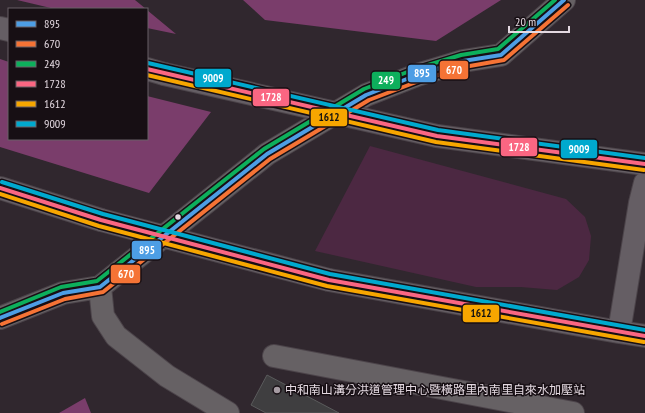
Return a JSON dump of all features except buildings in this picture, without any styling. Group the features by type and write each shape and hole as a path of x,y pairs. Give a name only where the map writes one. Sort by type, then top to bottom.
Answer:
{"highway":[{"path":"155,72 437,136 645,164"},
{"path":"619,332 640,203 645,182"},
{"path":"0,188 101,220 329,280 645,336"}],"street":[{"path":"0,318 63,293 100,287 267,154 366,95 417,75 463,61 501,54 564,0"},
{"path":"100,287 103,316 116,336 167,376 228,413"},
{"path":"274,356 573,413"}],"shaded area":[{"path":"17,0 135,0 145,8 51,8"},
{"path":"243,0 501,0 436,41 265,20"},
{"path":"148,11 176,34 148,28"},
{"path":"0,59 8,62 8,140 148,140 148,96 211,112 149,193 0,147"},
{"path":"370,146 566,199 585,217 591,236 589,260 579,277 557,290 521,287 476,287 315,251"},
{"path":"85,398 91,413 59,413"}],"transit line":[{"name":"249","path":"0,312 61,287 97,281 264,149 364,89 415,69 461,55 498,49 555,0"},
{"name":"895","path":"0,318 63,293 100,287 267,154 366,95 417,75 463,61 501,55 564,0"},
{"name":"670","path":"2,324 65,299 103,292 270,159 369,100 419,81 464,67 504,60 568,5"},
{"name":"9009","path":"148,63 438,130 645,158"},
{"name":"1728","path":"148,69 437,136 645,164"},
{"name":"1612","path":"148,75 436,142 644,170"},
{"name":"9009","path":"2,182 103,214 330,274 645,330"},
{"name":"1728","path":"0,188 101,220 329,280 645,336"},
{"name":"1612","path":"0,194 99,226 327,286 644,342"}],"place":[{"name":"中和南山溝分洪道管理中心暨橫路里內南里自來水加壓站","path":"277,390"}]}
